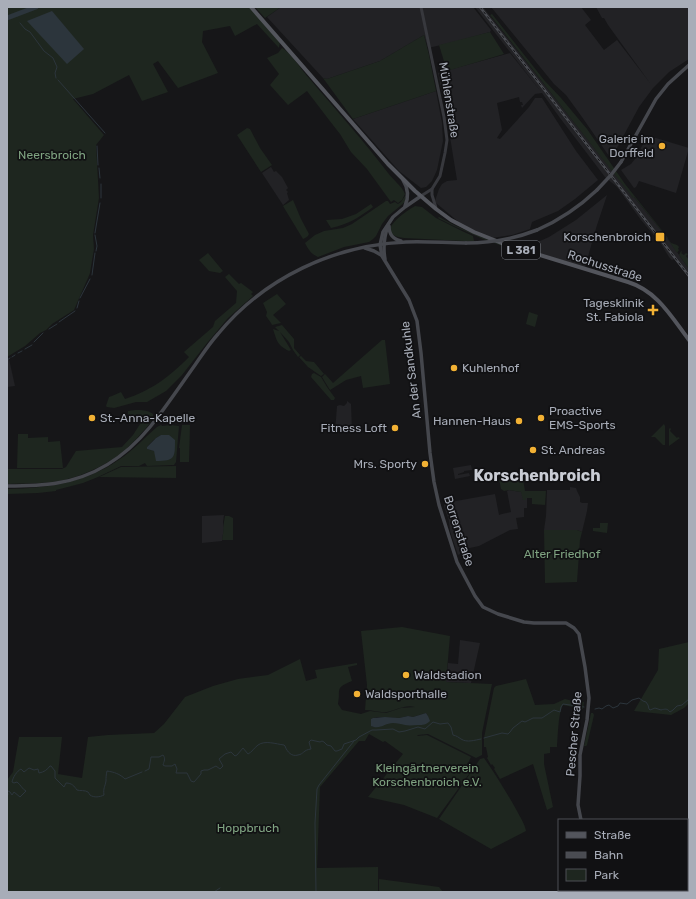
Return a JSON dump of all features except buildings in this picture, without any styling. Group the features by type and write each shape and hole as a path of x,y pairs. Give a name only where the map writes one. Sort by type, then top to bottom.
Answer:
{"main road":[{"name":"L 381","path":"251,7 369,143 421,196"},
{"path":"7,486 41,485 68,481 92,473 118,459 150,427 215,336 229,321 264,291 300,269 332,256 382,244 405,242 466,244 501,241 537,230 568,214 585,201 611,175 621,162 656,99 668,84 689,65"},
{"path":"401,177 408,196 405,207"},
{"name":"Mühlenstraße","path":"382,244 383,232 390,221 396,214 421,196"},
{"name":"Rochusstraße","path":"421,196 436,209 458,224 490,239 534,254 632,283 643,288 663,305 689,340"},
{"path":"390,221 389,230 391,236 396,240 405,242"},
{"name":"An der Sandkuhle","path":"382,244 382,256 409,300 417,321 430,454"},
{"name":"An der Sandkuhle","path":"382,244 388,266"},
{"path":"362,248 374,250 379,252 382,256"},
{"name":"Borrenstraße","path":"430,454 438,501 453,553 459,567 479,602 484,608 502,616 524,622 565,623 574,628"},
{"name":"Pescher Straße","path":"574,628 578,633 580,640 588,686 588,709 580,755 578,805 581,819"}],"street":[{"name":"Mühlenstraße","path":"421,7 441,98 446,131 446,144 442,171 432,189 421,196"},
{"path":"432,189 436,209"}],"shaded area":[{"path":"281,7 473,7 491,30 490,32 428,48 424,35 380,61 327,79 323,78 267,17"},
{"path":"475,7 483,7 633,197 665,235 689,269 689,278 674,259 672,260 669,257 658,238 657,239 641,220 617,187 605,177"},
{"path":"491,7 581,7 591,20 585,25 604,50 617,40 650,83 604,18 602,18 596,7 689,7 689,59 669,72 653,88 639,107 611,159 566,95 554,84"},
{"path":"52,11 84,49 67,64 27,21"},
{"path":"510,53 542,93 535,94 522,108 521,105 523,105 522,102 520,102 519,97 497,103 502,130 497,138 500,139 529,107 535,98 542,98 576,151 598,180 558,211 532,222 530,229 512,235 492,238 461,224 435,201 442,184 447,181 457,180 438,73"},
{"path":"436,91 442,123 443,141 437,170 432,181 426,187 421,188 399,171 353,119"},
{"path":"648,137 689,148 676,193 639,181 634,188 621,170 631,164"},
{"path":"271,167 274,172 276,171 282,177 288,188 286,190 288,192 289,200 283,205 262,173"},
{"path":"607,195 585,267 536,252 540,241 576,220"},
{"path":"9,359 15,386 7,387 7,361"},
{"path":"347,401 351,404 352,431 335,432 337,406 344,406"},
{"path":"161,435 169,435 175,440 175,451 173,457 170,459 156,461 154,451 147,449 147,447"},
{"path":"471,465 472,470 464,471 458,474 469,473 470,476 455,479 453,468"},
{"path":"570,487 576,488 580,497 580,502 588,503 582,532 577,530 544,530 547,490 570,490"},
{"path":"507,491 521,492 527,498 527,508 524,508 524,517 516,518 518,529 510,530 479,546 465,549 464,552 458,555 450,531 449,521 444,506 445,503 495,494 499,515 511,512"},
{"path":"224,515 222,541 202,543 202,516"},
{"path":"460,640 480,643 471,683 446,682 448,663 458,664"},
{"path":"426,713 430,721 424,724 409,725 390,723 380,727 371,726 371,719 373,718 413,717"}],"green space":[{"path":"7,7 31,7 7,17"},
{"name":"Neersbroich","path":"39,7 249,7 280,42 279,48 257,24 235,36 230,26 203,31 202,42 218,73 178,88 158,61 153,64 168,92 142,101 129,75 93,94 73,99 104,135 96,145 99,198 93,235 94,249 90,273 74,310 52,324 25,346 7,357 7,20"},
{"path":"255,7 281,7 265,18"},
{"path":"492,14 544,80 587,129 625,184 668,238 671,243 679,247 677,253 665,235 634,197 633,198 490,15"},
{"path":"490,32 504,54 447,71 439,45"},
{"path":"424,35 436,91 353,119 323,78 327,79 380,61"},
{"path":"282,48 292,57 390,176 402,188 405,194 402,200 398,203 394,200 391,202 367,169 351,152 340,134 307,91 288,105 270,85 279,74 267,58 278,53"},
{"path":"247,128 250,129 260,148 272,165 261,172 237,135"},
{"path":"405,196 405,202 388,216 376,236 369,242 344,247 318,257 310,251 305,243 315,235 324,231 343,228 352,224 386,201 390,204 395,202 398,204"},
{"path":"293,200 309,234 303,239 283,206"},
{"path":"371,204 373,207 343,225 331,228 326,220 342,219 356,214"},
{"path":"415,206 422,207 436,218 473,236 474,241 404,238 395,236 391,232 393,223"},
{"path":"439,217 486,239 525,254 483,239 438,218"},
{"path":"681,251 684,255 686,253 688,254 686,256 689,260 689,269 679,255"},
{"path":"208,253 223,271 220,273 209,271 199,260"},
{"path":"229,274 239,284 241,283 253,292 251,294 253,296 228,318 182,375 166,391 147,402 136,402 114,408 107,407 109,397 121,392 125,399 152,387 167,377 189,357 184,352 213,327 215,321 236,303 237,291 225,277"},
{"path":"277,294 286,304 273,315 281,323 272,325 266,316 267,312 263,303"},
{"path":"529,312 538,315 535,327 526,324"},
{"path":"282,325 294,339 294,348 300,355 298,357 289,342 280,332 291,350 289,351 282,347 277,340 273,329 279,331 275,327"},
{"path":"382,340 385,340 390,384 363,388 361,376 346,380 330,390 322,377 325,374 333,383"},
{"path":"301,356 306,361 314,362 324,374 321,376 308,367 299,357"},
{"path":"314,373 321,377 335,398 334,400 331,400 311,377"},
{"path":"145,410 153,414 152,420 127,449 105,464 83,474 59,481 7,484 7,469 62,469 66,467 76,451 122,447 133,435 144,418 135,418 134,416 128,415 128,411"},
{"path":"664,424 665,445 663,445 655,437 651,437"},
{"path":"161,425 179,426 176,462 174,465 147,466 145,463 139,466 121,466 83,483 56,491 7,494 7,489 66,483 94,474 135,448","holes":["161,435 155,453 154,451 147,449 147,447 153,440"]},
{"path":"182,425 190,425 189,462 180,462 179,448"},
{"path":"670,428 670,431 677,438 680,438 669,446 669,429"},
{"path":"18,434 28,434 28,438 48,437 48,442 60,441 63,468 17,468"},
{"path":"176,466 176,478 99,477 121,467"},
{"path":"514,476 523,479 525,491 546,491 545,505 532,504 532,498 526,498 526,500 523,500 521,492 509,490 504,491 501,489 499,479"},
{"path":"225,516 233,518 233,540 222,540"},
{"path":"600,523 608,523 607,533 593,531 593,528 600,528"},
{"name":"Alter Friedhof","path":"544,530 577,530 582,532 577,582 545,583"},
{"path":"402,627 450,636 446,682 492,684 482,733 482,755 476,758 428,734 417,736 427,735 471,757 467,765 469,774 437,818 404,805 368,797 403,754 385,741 383,742 369,734 365,741 359,741 320,787 317,868 378,867 378,892 7,892 7,780 13,772 19,737 62,737 58,774 82,778 88,737 154,733 164,724 185,697 213,686 238,679 268,675 300,659 306,681 317,678 315,670 357,663 357,665 348,667 352,681 340,687 339,690 338,704 342,710 361,714 370,711 386,713 400,708 384,712 365,710 367,685 361,631","holes":["426,713 428,716 422,725 390,722 373,727 371,725 371,719 377,717 413,717"]},
{"path":"689,642 689,703 684,708 671,715 634,711 658,670 659,649"},
{"path":"526,679 535,705 554,704 565,699 584,702 583,709 563,705 559,719 557,747 550,747 550,753 544,754 544,764 553,807 547,810 533,764 500,779 494,769 495,768 492,764 491,765 487,758 486,747 484,747 484,738 494,688 496,686"},
{"path":"591,713 594,715 587,745 584,746"},
{"path":"484,758 524,823 526,831 491,849 439,819 480,759"},
{"path":"379,879 439,887 443,892 379,892"}],"waterway":[{"path":"7,18 36,7"},
{"path":"20,23 30,32 44,51 53,58 57,67 55,73 56,78"},
{"path":"58,80 105,133"},
{"path":"97,146 98,165"},
{"path":"99,168 100,178"},
{"path":"101,184 101,198"},
{"path":"95,233 100,203"},
{"path":"95,235 97,246 96,251"},
{"path":"92,275 95,253"},
{"path":"80,298 90,279"},
{"path":"77,308 79,301"},
{"path":"59,322 75,311"},
{"path":"49,329 57,324"},
{"path":"34,342 43,333"},
{"path":"25,349 32,345"},
{"path":"18,353 22,351"},
{"path":"595,709 602,709 609,705 613,708 618,706 620,703 627,704 632,700 639,698 646,702 650,710 655,708 661,710 667,709 670,712 689,699"},
{"path":"484,738 502,733 508,734 522,721 525,722 533,718 542,718 554,710 560,712 563,704 584,707"},
{"path":"145,771 149,769 151,757 159,757 163,755 165,759 163,765 172,766 175,764 177,769 176,773 187,773 191,781 194,782 201,774 201,771 208,770 216,766 220,769 223,766 219,759 225,754 231,752 235,756 243,748 248,754 258,745 271,743 284,745 290,754 296,755 311,749 309,742 311,740 322,741 337,751 342,749 344,744 356,740 372,730 393,729 399,732 418,727 425,729 433,722 440,724 448,723 451,727 453,735 463,740 471,741 481,739"},
{"path":"316,892 315,823 317,789 354,741"},
{"path":"7,797 8,791 12,795 14,792 20,797 26,791 17,782 12,782 15,774 21,769 24,772 29,768 34,770 38,769 39,773 45,771 51,766 55,771 55,778 64,787 66,783 70,784 77,790 87,791 90,795 95,797 104,795 107,771 117,774 125,779 142,772"},
{"path":"214,892 220,888"}],"railway":[{"path":"480,7 689,276"}],"place":[{"name":"Galerie im Dorffeld","path":"662,146"},
{"name":"Korschenbroich","path":"660,237"},
{"name":"Tagesklinik St. Fabiola","path":"653,310"},
{"name":"Kuhlenhof","path":"454,368"},
{"name":"St.-Anna-Kapelle","path":"92,418"},
{"name":"Proactive EMS-Sports","path":"541,418"},
{"name":"Hannen-Haus","path":"519,421"},
{"name":"Fitness Loft","path":"395,428"},
{"name":"St. Andreas","path":"533,450"},
{"name":"Mrs. Sporty","path":"425,464"},
{"name":"Waldstadion","path":"406,675"},
{"name":"Waldsporthalle","path":"357,694"}],"district":[{"name":"Korschenbroich","path":"537,475"}],"park label":[{"name":"Kleingärtnerverein Korschenbroich e.V.","path":"427,775"},
{"name":"Hoppbruch","path":"248,828"}]}
